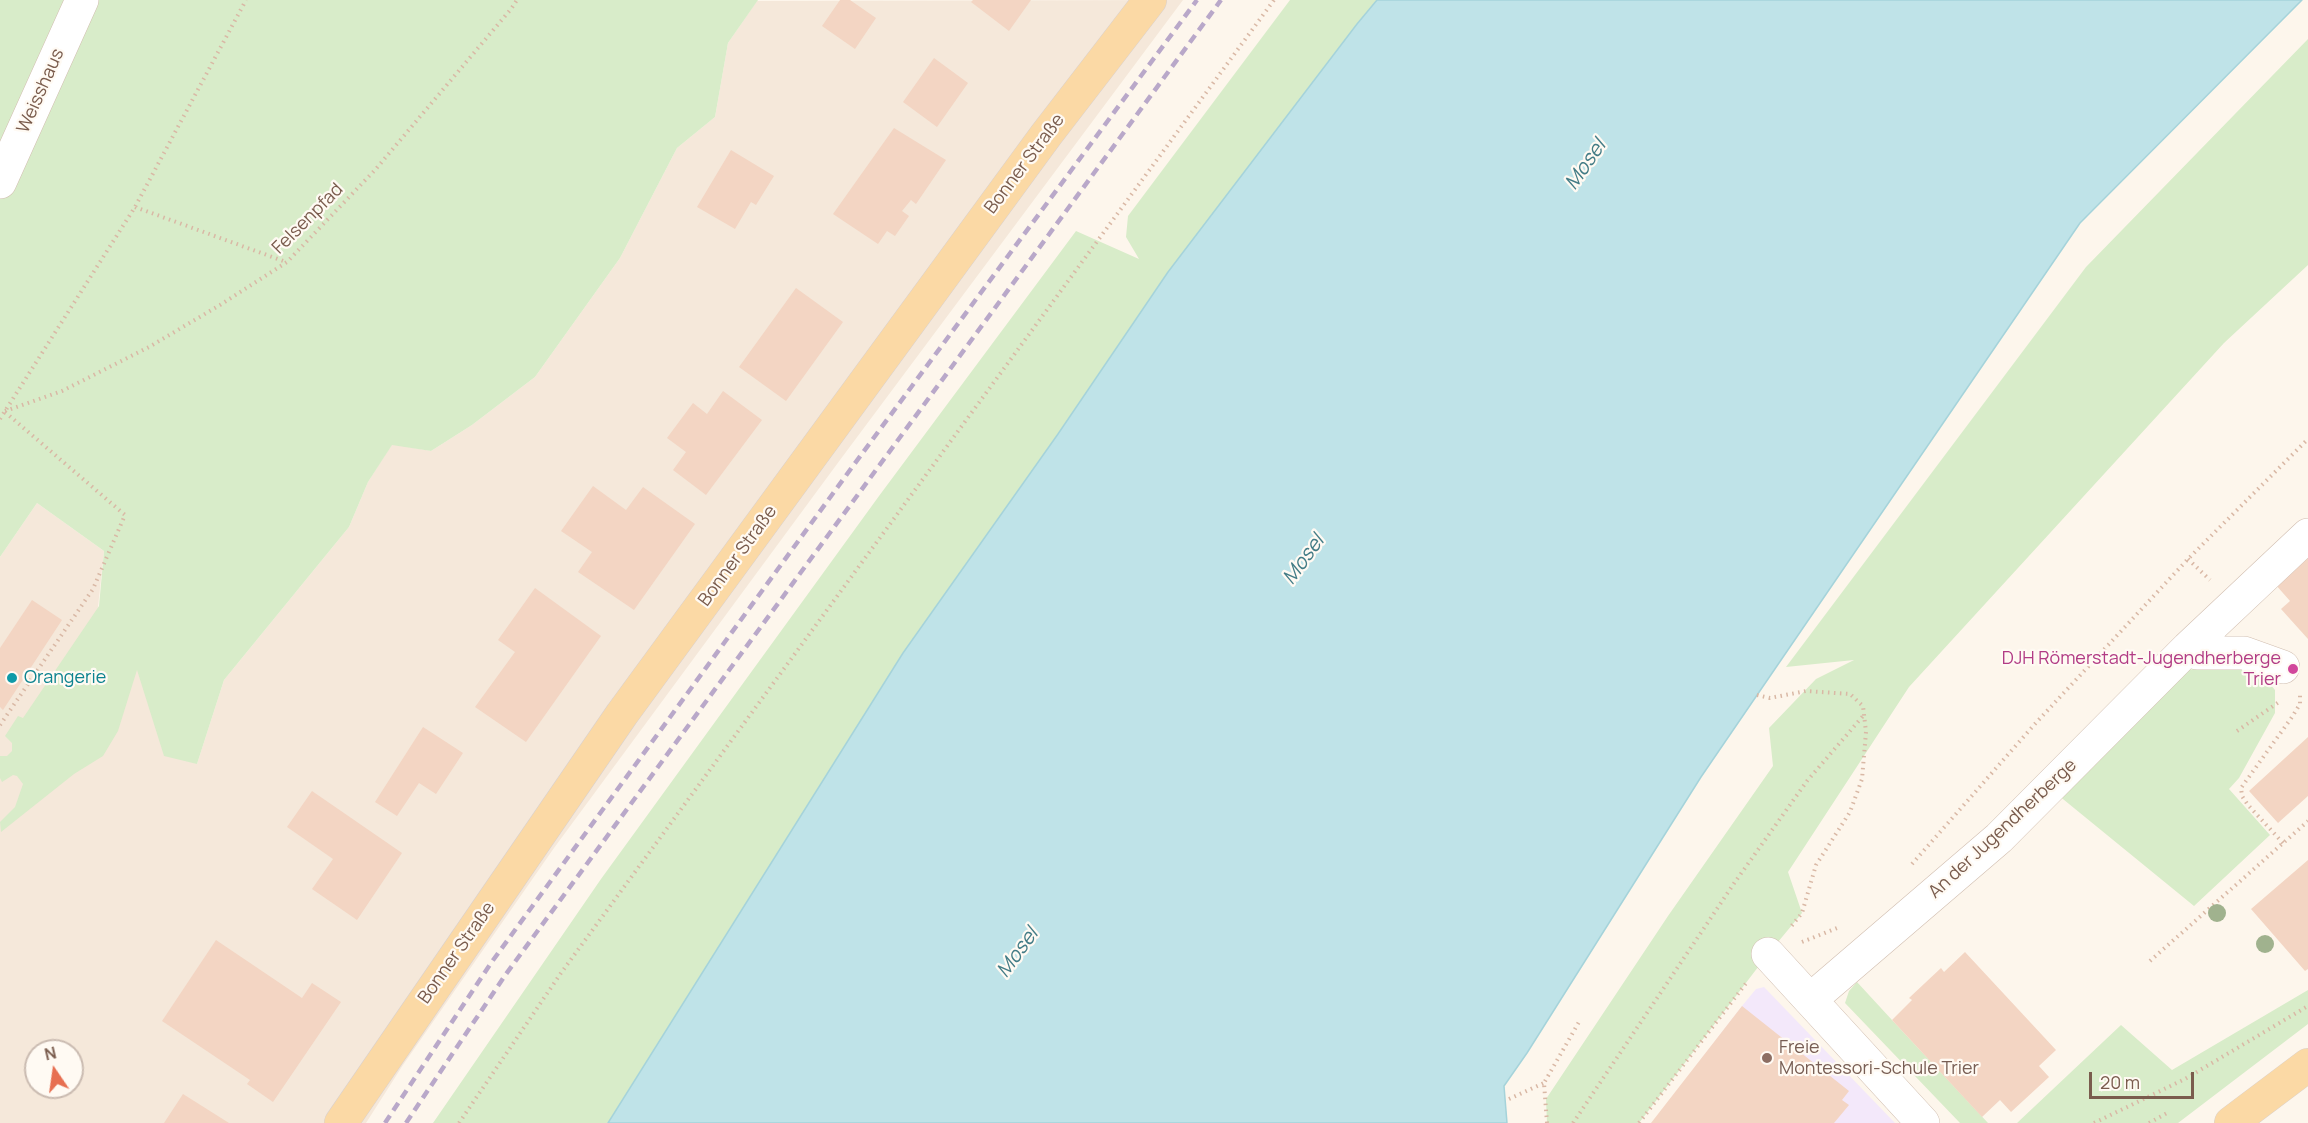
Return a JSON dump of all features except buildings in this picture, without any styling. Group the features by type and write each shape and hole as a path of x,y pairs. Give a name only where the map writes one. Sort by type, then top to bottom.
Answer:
{"main road":[{"name":"Bonner Straße","path":"341,1123 622,714 1046,135 1150,0"},
{"path":"2231,1123 2308,1065"}],"street":[{"name":"Weisshaus","path":"0,182 82,0"},
{"name":"An der Jugendherberge","path":"1810,1000 1999,837 2188,648 2308,535"},
{"path":"2188,648 2197,653 2244,653 2291,678"},
{"path":"1768,954 1923,1123"}],"path":[{"path":"0,419 135,207 246,0"},
{"name":"Felsenpfad","path":"5,411 62,392 149,347 287,262 375,170 517,0"},
{"path":"459,1123 561,973 1274,0"},
{"path":"135,207 287,262"},
{"path":"0,725 93,589 125,515 5,411"},
{"path":"1906,871 2034,725 2188,559 2308,439"},
{"path":"2188,559 2203,573"},
{"path":"2237,730 2291,678 2300,704 2241,788 2242,796 2248,804 2283,843"},
{"path":"1639,1123 1802,913 1816,865 1850,812 1862,779 1866,732 1863,706 1850,694 1806,691 1770,698 1757,695"},
{"path":"1573,1123 1735,882 1787,809 1807,782 1864,716"},
{"path":"2150,961 2308,821"},
{"path":"1768,954 1846,925"},
{"path":"2094,1123 2185,1079 2308,1006"},
{"path":"1547,1123 1545,1083 1579,1023"},
{"path":"1509,1099 1545,1083"},
{"path":"2149,1123 2169,1112"}],"shaded area":[{"path":"1183,0 554,848 403,1065 366,1123 0,1123 0,557 37,503 104,551 95,635 132,653 197,764 224,680 349,527 368,482 392,444 431,451 472,425 535,377 620,258 677,148 715,117 728,43 757,1"},
{"name":"Freie Montessori-Schule Trier","path":"1764,987 1895,1123 1652,1123 1756,989"}],"green space":[{"path":"0,0 758,0 728,43 715,117 677,148 620,258 535,377 472,425 431,451 392,445 368,482 349,527 224,680 197,764 164,756 137,670 118,731 103,756 74,774 1,832 0,822 15,807 23,784 17,776 13,775 2,782 0,778 0,756 7,756 12,751 12,743 5,736 18,716 23,718 99,606 104,551 37,503 0,557"},
{"path":"1290,0 1377,0 1168,272 1058,434 903,653 608,1123 433,1123 601,879 879,496 1076,231 1139,259 1126,237 1128,216"},
{"path":"2308,39 2308,265 2224,343 1909,687 1788,872 1802,913 1639,1123 1547,1123 1546,1099 1668,916 1773,766 1769,728 1816,679 1854,660 1786,667 2086,267"},
{"path":"2224,661 2256,667 2275,690 2275,713 2239,778 2229,789 2270,835 2194,906 2058,795 2181,672"},
{"path":"1857,982 1988,1123 1960,1123 1845,1003 1849,991"},
{"path":"2308,990 2308,1024 2178,1123 2017,1123 2121,1025 2172,1070"}],"water":[{"name":"Mosel","path":"1377,0 2302,0 2080,223 1701,777 1504,1086 1507,1123 608,1123 903,653 1058,434 1168,272"}],"railway":[{"path":"385,1123 491,963 850,470 1197,0"},
{"path":"406,1123 506,974 1221,0"}],"place":[{"name":"DJH Römerstadt-Jugendherberge Trier","path":"2293,669"},
{"name":"Orangerie","path":"12,678"},
{"name":"Freie Montessori-Schule Trier","path":"1767,1058"}]}
